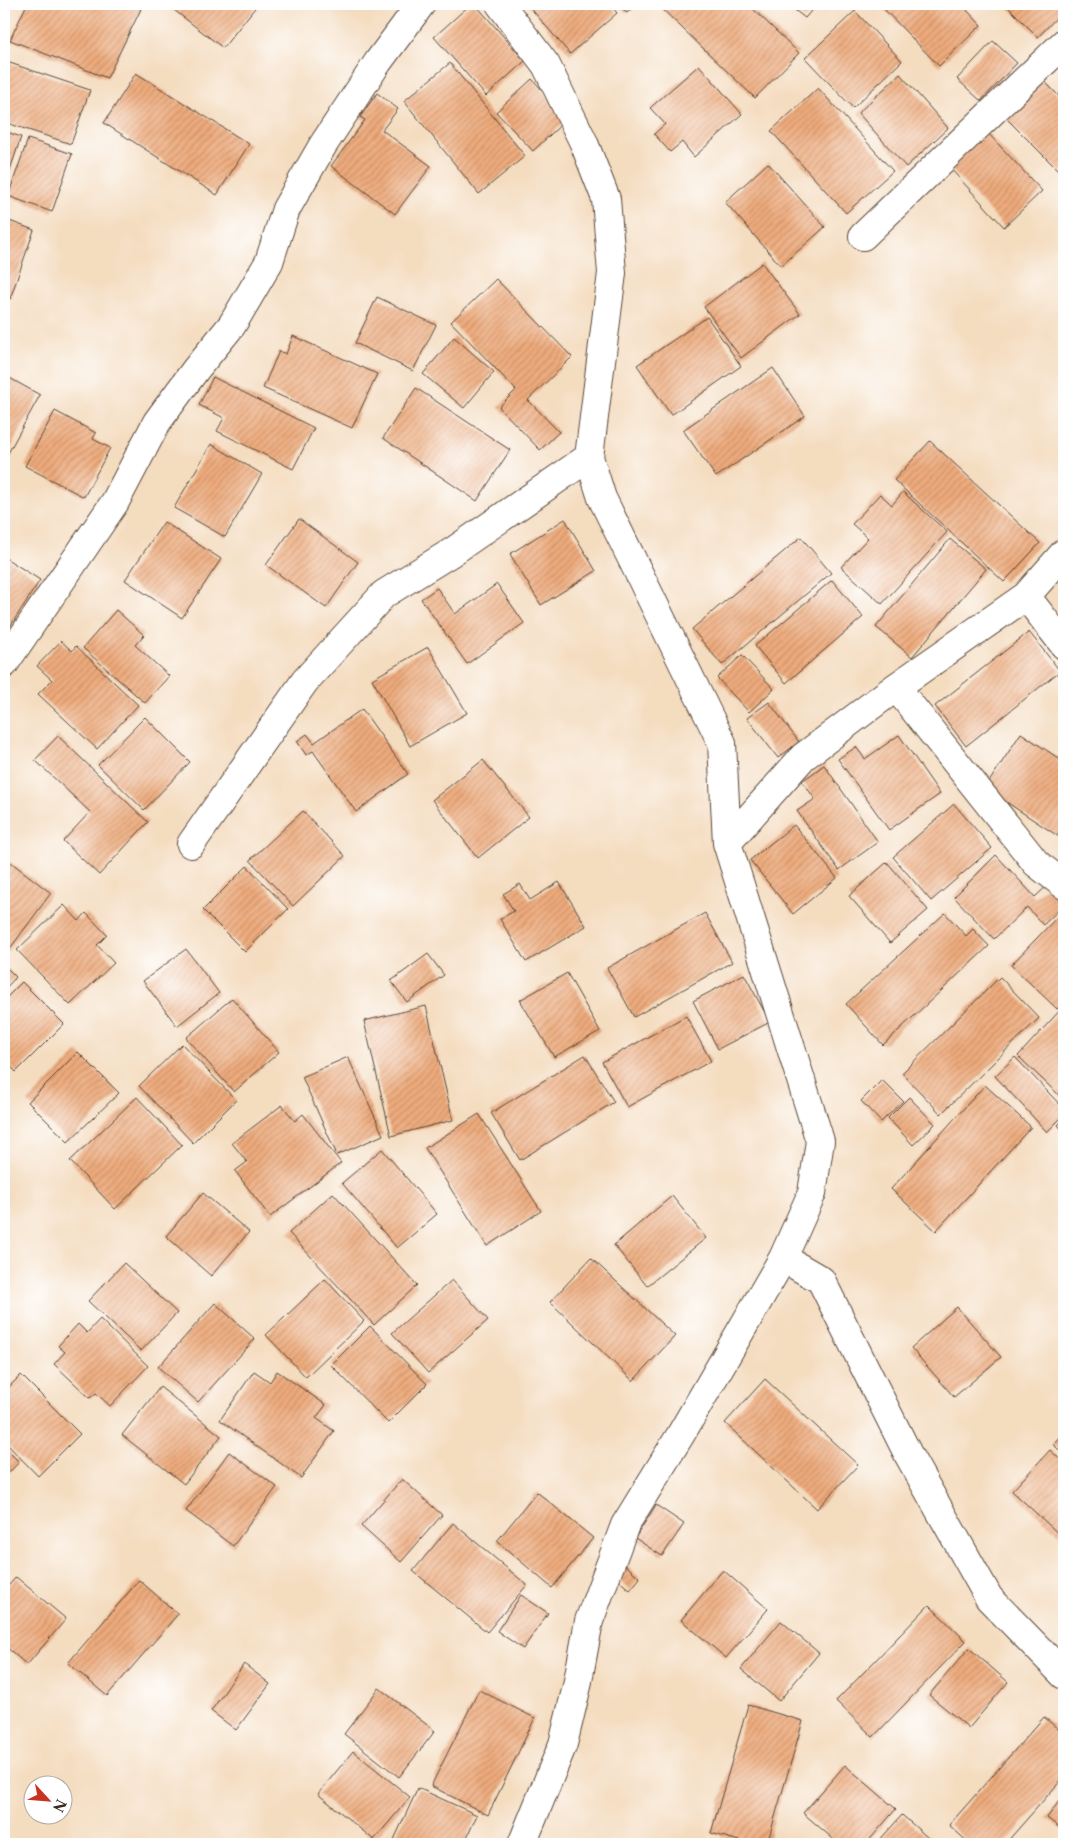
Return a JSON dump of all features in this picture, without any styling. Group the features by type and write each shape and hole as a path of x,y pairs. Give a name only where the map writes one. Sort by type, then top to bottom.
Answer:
{"street":[{"path":"4,664 115,502 157,422 196,368 232,325 269,262 286,209 323,145 378,62 421,4"},
{"path":"500,4 546,65 584,143 606,199 612,273 589,456 602,498 722,743 727,843 820,1140 812,1193 783,1258 682,1434 625,1525 589,1621 577,1686 562,1744 522,1844"},
{"path":"863,236 1064,43"},
{"path":"191,844 305,681 384,594 452,552 589,456"},
{"path":"727,843 803,757 896,687 1026,596 1064,553"},
{"path":"1026,596 1064,645"},
{"path":"896,687 1036,863 1064,885"},
{"path":"783,1258 821,1280 909,1456 989,1598 1064,1675"}],"building":[{"path":"27,4 132,4 141,9 107,78 10,40"},
{"path":"179,4 258,4 223,48 174,10"},
{"path":"471,4 475,4 525,61 486,96 434,37"},
{"path":"527,4 610,4 617,13 570,54"},
{"path":"617,4 637,4 627,13"},
{"path":"657,4 748,4 799,53 755,98"},
{"path":"787,4 817,4 805,18"},
{"path":"879,4 961,4 981,25 939,66"},
{"path":"1005,4 1064,4 1064,10 1038,37"},
{"path":"855,11 902,61 853,108 805,58"},
{"path":"993,41 1017,63 981,101 957,79"},
{"path":"4,61 90,90 71,144 4,122"},
{"path":"450,63 525,156 479,194 404,101"},
{"path":"699,65 742,114 694,157 682,142 670,152 654,134 665,124 650,108"},
{"path":"136,73 249,144 217,195 104,123"},
{"path":"900,74 948,128 906,167 858,113"},
{"path":"532,79 568,118 533,151 496,112"},
{"path":"1043,80 1064,101 1064,169 1061,173 1006,118"},
{"path":"818,88 893,171 846,213 771,131"},
{"path":"377,93 398,109 382,130 431,166 395,214 331,166 365,120 360,117"},
{"path":"4,131 21,137 4,188"},
{"path":"987,132 1042,191 1004,227 949,167"},
{"path":"28,139 72,154 52,212 8,196"},
{"path":"768,163 825,227 781,266 725,202"},
{"path":"4,219 34,230 10,299 4,297"},
{"path":"762,263 800,314 741,358 704,307"},
{"path":"496,279 572,357 528,400 559,432 540,450 499,407 516,390 451,322"},
{"path":"377,297 436,325 413,371 355,343"},
{"path":"707,317 741,366 671,415 637,365"},
{"path":"293,336 377,374 352,428 263,388 279,351 286,354"},
{"path":"454,337 494,372 464,408 423,374"},
{"path":"773,368 805,416 716,477 683,430"},
{"path":"6,376 40,395 7,455 4,453 4,379"},
{"path":"213,377 314,428 293,469 217,431 224,418 199,405"},
{"path":"416,388 510,450 477,501 383,438"},
{"path":"55,411 96,433 93,439 110,448 84,497 25,466"},
{"path":"930,441 1040,543 1004,582 894,480"},
{"path":"211,444 262,474 225,537 174,508"},
{"path":"903,492 947,532 882,604 841,567 868,538 852,524 880,494 892,505"},
{"path":"299,519 358,562 326,608 266,565"},
{"path":"565,519 596,571 541,605 510,554"},
{"path":"164,522 221,559 182,618 125,580"},
{"path":"801,537 831,573 722,665 692,629"},
{"path":"950,539 986,569 912,657 876,627"},
{"path":"4,557 40,580 4,636"},
{"path":"832,580 863,617 786,683 755,646"},
{"path":"497,584 524,623 467,664 421,599 437,588 455,614"},
{"path":"116,610 144,635 135,645 169,676 145,703 83,648"},
{"path":"1029,632 1060,671 966,746 935,706"},
{"path":"61,641 72,651 76,646 138,705 97,749 38,694 52,680 37,666"},
{"path":"428,647 467,713 410,746 372,679"},
{"path":"742,655 774,689 749,712 717,678"},
{"path":"769,702 799,742 778,758 747,718"},
{"path":"362,709 408,774 356,812 313,751 306,755 297,741 307,734 314,743"},
{"path":"145,717 190,762 144,810 98,765"},
{"path":"1021,733 1064,762 1064,840 985,788"},
{"path":"899,735 940,794 889,830 838,759 856,747 865,759"},
{"path":"58,736 148,822 99,875 63,841 90,812 35,760"},
{"path":"483,760 529,817 478,858 432,800"},
{"path":"824,765 878,842 839,870 797,811 815,799 802,781"},
{"path":"954,804 992,848 931,901 893,857"},
{"path":"303,811 345,856 293,906 250,860"},
{"path":"794,825 837,878 793,914 750,860"},
{"path":"996,855 1035,897 1049,884 1064,901 1064,905 1043,925 1027,907 994,939 954,897"},
{"path":"4,857 51,893 6,954 4,952"},
{"path":"887,862 928,910 890,943 849,896"},
{"path":"247,866 288,909 245,952 203,910"},
{"path":"559,882 586,926 526,962 500,919 514,911 503,894 520,884 530,900"},
{"path":"64,905 79,921 86,913 107,935 97,945 114,963 70,1005 17,950"},
{"path":"1062,912 1064,915 1064,1001 1057,1009 1011,965"},
{"path":"705,913 732,962 634,1017 607,968"},
{"path":"945,913 966,936 973,929 989,946 883,1045 846,1004"},
{"path":"186,949 219,993 177,1026 143,981"},
{"path":"428,954 444,975 407,1002 391,981"},
{"path":"4,965 16,977 4,990"},
{"path":"567,973 600,1031 554,1057 520,1000"},
{"path":"744,974 770,1022 718,1049 693,1001"},
{"path":"1000,977 1039,1018 941,1114 902,1073"},
{"path":"22,982 64,1024 16,1072 4,1059 4,1000"},
{"path":"232,998 279,1052 234,1092 186,1038"},
{"path":"426,1006 453,1120 391,1136 364,1021"},
{"path":"1064,1006 1064,1100 1018,1056"},
{"path":"686,1016 711,1061 627,1107 602,1062"},
{"path":"182,1044 236,1100 193,1143 139,1086"},
{"path":"78,1052 119,1093 68,1142 28,1102"},
{"path":"585,1055 614,1102 520,1160 491,1113"},
{"path":"348,1057 383,1135 337,1155 302,1077"},
{"path":"1015,1057 1064,1109 1064,1115 1047,1132 995,1076"},
{"path":"882,1080 903,1101 881,1122 861,1101"},
{"path":"985,1085 1031,1127 936,1231 891,1189"},
{"path":"137,1097 182,1145 115,1209 70,1161"},
{"path":"909,1097 935,1124 913,1145 888,1118"},
{"path":"282,1105 295,1121 303,1114 341,1163 270,1217 235,1171 247,1162 232,1143"},
{"path":"479,1114 541,1211 487,1246 425,1148"},
{"path":"1064,1119 1064,1132 1058,1125"},
{"path":"382,1149 437,1214 397,1248 342,1183"},
{"path":"203,1193 249,1232 211,1276 166,1236"},
{"path":"333,1193 417,1285 374,1325 289,1233"},
{"path":"672,1196 706,1238 647,1286 614,1245"},
{"path":"591,1258 675,1336 633,1381 550,1302"},
{"path":"124,1263 177,1313 141,1351 88,1301"},
{"path":"325,1279 364,1321 306,1377 266,1335"},
{"path":"452,1280 488,1320 428,1373 392,1333"},
{"path":"215,1303 255,1339 198,1402 158,1367"},
{"path":"957,1307 1001,1357 954,1397 911,1348"},
{"path":"100,1319 148,1366 110,1406 96,1393 90,1398 54,1364 65,1352 58,1346 78,1324 87,1333"},
{"path":"370,1326 427,1384 388,1423 331,1365"},
{"path":"254,1371 270,1382 277,1371 326,1405 316,1418 334,1431 301,1478 220,1420"},
{"path":"21,1375 80,1434 38,1476 4,1441 4,1392"},
{"path":"765,1379 858,1465 817,1509 725,1423"},
{"path":"160,1387 221,1436 184,1484 122,1435"},
{"path":"1064,1432 1064,1455 1053,1444"},
{"path":"4,1447 19,1462 4,1478"},
{"path":"1050,1450 1064,1463 1064,1533 1061,1536 1012,1491"},
{"path":"229,1452 277,1487 233,1546 186,1511"},
{"path":"402,1479 442,1515 401,1562 361,1526"},
{"path":"537,1492 593,1538 552,1588 497,1541"},
{"path":"656,1505 684,1524 662,1556 635,1538"},
{"path":"453,1523 527,1585 487,1632 413,1571"},
{"path":"621,1561 640,1578 630,1590 610,1573"},
{"path":"723,1570 768,1609 726,1658 681,1620"},
{"path":"16,1577 66,1619 27,1665 4,1645 4,1591"},
{"path":"139,1580 178,1614 107,1696 68,1663"},
{"path":"521,1595 548,1613 523,1649 497,1631"},
{"path":"929,1605 966,1641 873,1737 836,1701"},
{"path":"781,1621 819,1653 779,1701 741,1669"},
{"path":"969,1648 1008,1682 969,1728 929,1695"},
{"path":"244,1664 270,1684 236,1730 211,1711"},
{"path":"379,1688 435,1731 399,1777 344,1734"},
{"path":"479,1690 535,1718 488,1815 431,1786"},
{"path":"748,1705 803,1721 767,1844 750,1844 711,1833"},
{"path":"1044,1717 1064,1734 1064,1777 1005,1844 970,1844 949,1825"},
{"path":"353,1751 410,1797 374,1840 318,1794"},
{"path":"845,1765 896,1809 866,1844 839,1844 803,1813"},
{"path":"418,1788 477,1815 464,1844 392,1844"},
{"path":"1064,1794 1064,1831 1047,1818"},
{"path":"902,1815 935,1844 876,1844"}]}
